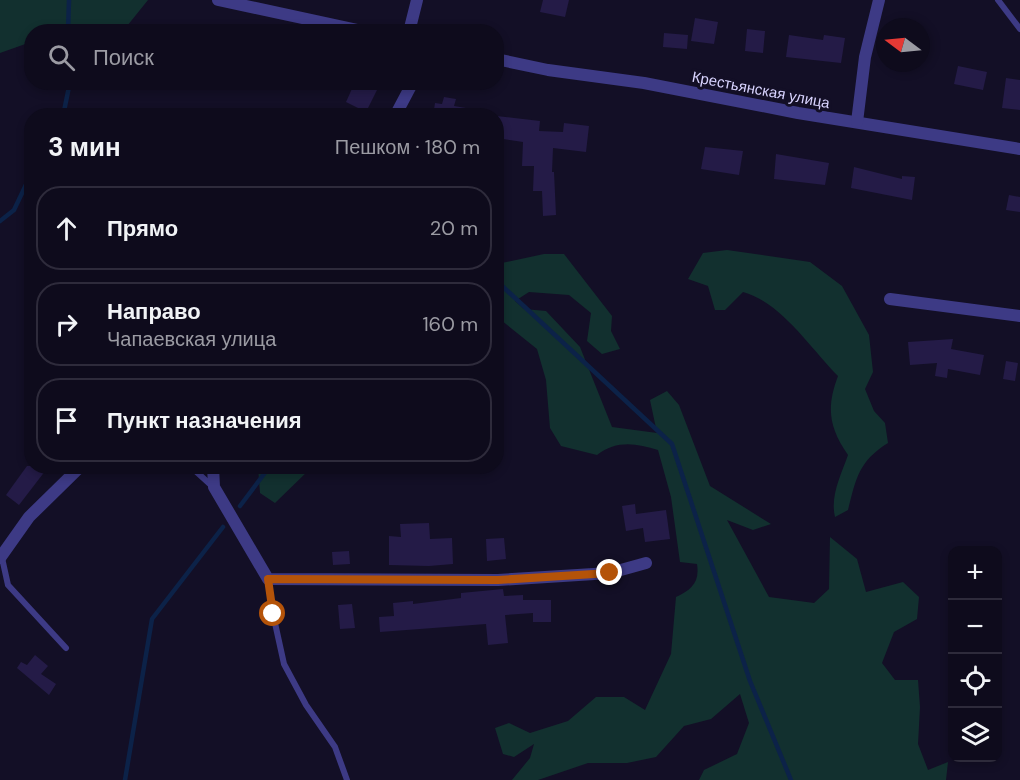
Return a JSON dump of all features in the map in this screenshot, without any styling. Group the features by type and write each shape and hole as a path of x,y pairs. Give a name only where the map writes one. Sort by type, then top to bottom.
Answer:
{"street":[{"path":"218,0 330,24"},
{"path":"411,24 417,0"},
{"path":"857,122 865,57 879,0"},
{"name":"Крестьянская улица","path":"504,60 1020,149"},
{"path":"399,108 408,90"},
{"path":"890,299 1020,316"},
{"path":"1,558 29,517 73,474"},
{"path":"213,474 214,487 268,579 498,580 610,573 646,563"}],"lane":[{"path":"998,0 1020,29"},
{"path":"199,474 214,487"},
{"path":"1,558 8,585 66,648"},
{"path":"268,579 284,663 306,705 335,747 347,780"}],"green space":[{"path":"0,0 148,0 129,24 24,24 24,44 0,53"},
{"path":"727,250 810,262 842,286 869,335 873,372 865,389 874,411 885,423 888,443 871,457 860,471 848,510 835,517 835,493 848,455 837,435 831,417 832,398 838,376 783,316 757,298 743,292 725,310 715,310 708,286 688,279 703,253"},
{"path":"544,254 564,254 612,316 611,331 620,349 602,354 587,341 591,313 569,295 529,292 515,301 524,309 546,311 580,347 612,427 657,433 650,400 667,391 679,405 710,486 771,524 753,530 727,520 769,597 814,603 829,589 830,537 857,559 866,592 903,582 919,597 917,619 894,632 882,663 895,680 918,680 920,707 918,744 928,770 948,762 946,780 699,780 704,770 737,754 749,723 740,694 711,719 684,726 656,757 627,763 588,763 538,780 512,780 530,758 534,744 514,757 503,754 495,728 509,723 530,733 568,721 596,697 624,697 645,710 671,654 676,597 693,585 698,571 697,564 680,562 671,497 658,450 626,444 611,447 597,455 561,446 550,428 546,380 537,349 504,322 504,263"},
{"path":"259,474 305,474 275,503 260,493"}],"building":[{"path":"543,0 569,0 565,17 540,12"},
{"path":"695,18 718,22 714,44 691,41"},
{"path":"747,29 765,31 763,53 745,51"},
{"path":"664,33 688,35 687,49 663,47"},
{"path":"789,35 823,40 824,35 845,38 841,63 786,57"},
{"path":"958,66 987,72 983,90 954,84"},
{"path":"1006,78 1020,80 1020,110 1002,108"},
{"path":"351,90 377,90 368,108 358,108 346,102"},
{"path":"444,97 456,99 454,106 466,108 434,108 435,103 442,104"},
{"path":"504,117 540,121 539,131 563,132 564,123 589,126 586,152 553,148 552,172 554,172 556,215 543,216 542,191 533,191 534,166 522,166 523,142 504,139"},
{"path":"705,147 743,151 739,175 701,169"},
{"path":"776,154 829,163 825,185 774,179"},
{"path":"854,167 902,179 902,176 915,177 912,200 851,188"},
{"path":"1009,195 1020,197 1020,212 1006,210"},
{"path":"953,339 951,349 984,355 980,375 948,369 947,378 935,376 937,363 910,365 908,342"},
{"path":"1006,361 1018,363 1015,381 1003,379"},
{"path":"24,470 24,474 43,474 19,505 6,495"},
{"path":"635,504 636,514 666,510 670,539 645,542 643,528 626,531 622,506"},
{"path":"429,523 430,539 452,538 453,564 389,565 389,536 401,537 400,524"},
{"path":"504,538 506,559 487,561 486,539"},
{"path":"349,551 350,564 333,565 332,552"},
{"path":"503,589 504,596 523,595 523,600 551,600 551,622 533,622 533,613 505,615 508,643 488,645 486,624 380,632 379,617 394,616 393,603 413,601 413,604 461,598 461,593"},
{"path":"352,604 355,628 340,629 338,605"},
{"path":"35,655 48,666 41,674 56,684 49,695 17,668 21,662 27,665"}],"waterway":[{"path":"68,24 69,0"},
{"path":"65,108 68,90"},
{"path":"0,221 14,210 24,189"},
{"path":"504,288 672,444 750,681 791,780"},
{"path":"240,506 264,474"},
{"path":"125,780 152,619 223,527"}],"route":[{"path":"273,614 268,579 498,580 610,573"}]}
